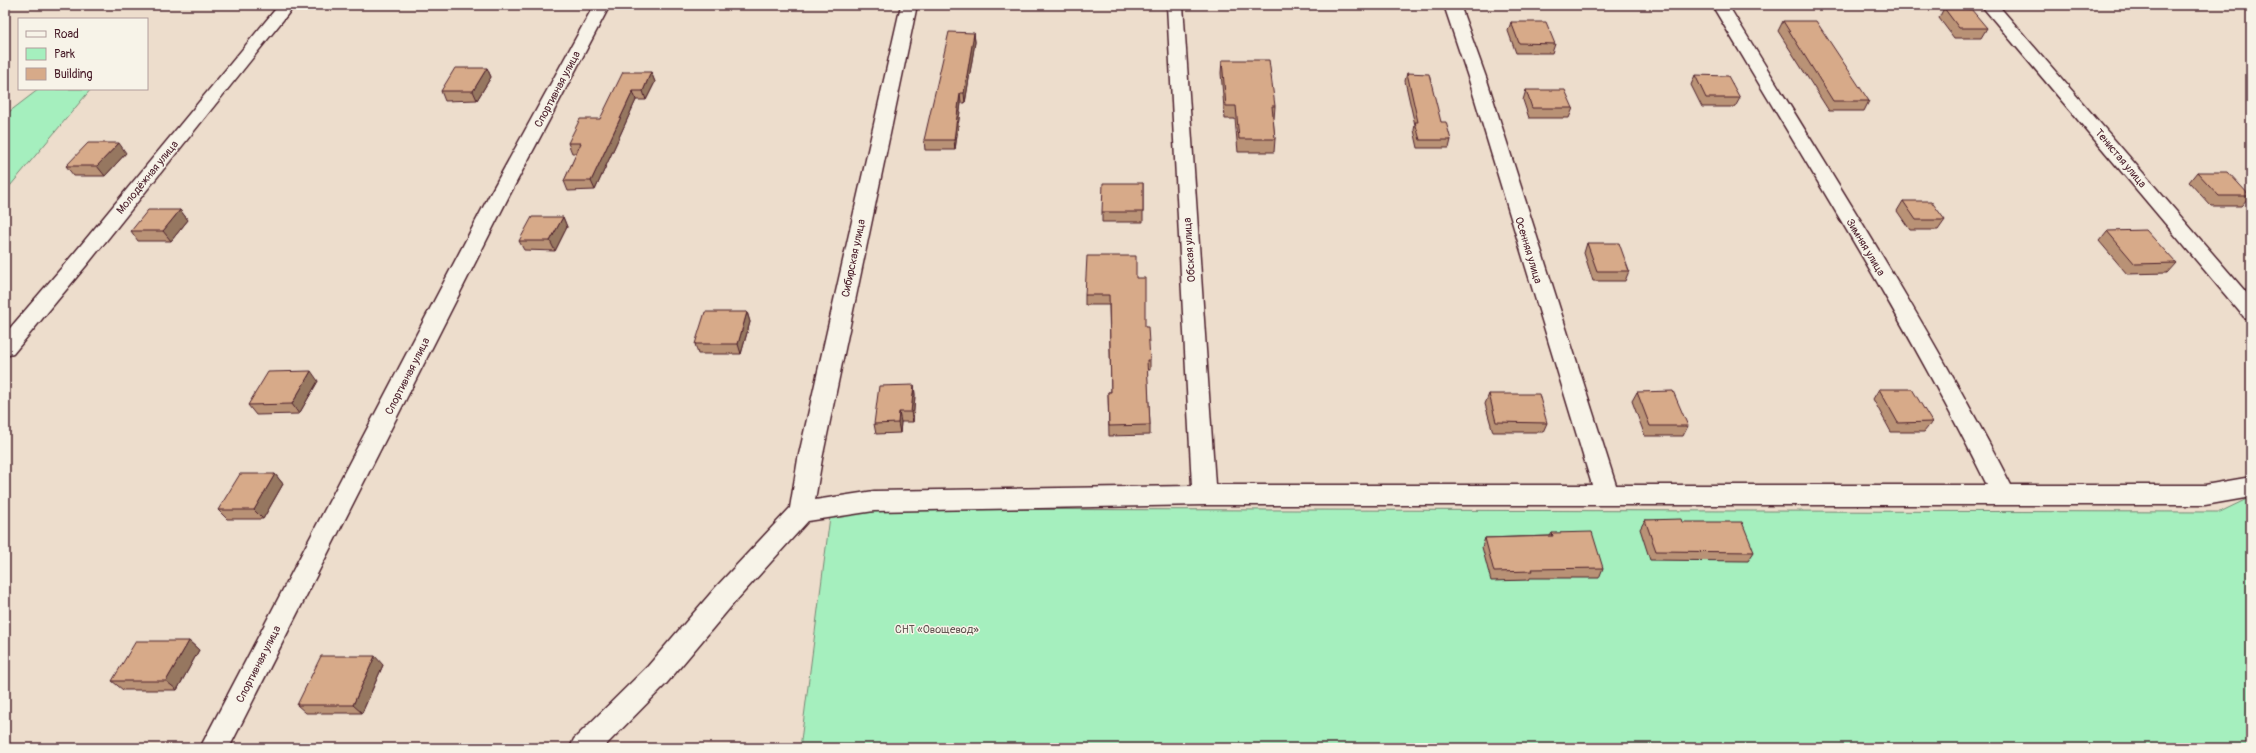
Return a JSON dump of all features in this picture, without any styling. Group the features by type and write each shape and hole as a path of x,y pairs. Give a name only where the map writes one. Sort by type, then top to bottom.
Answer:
{"street":[{"name":"Молодёжная улица","path":"5,348 83,256 287,5"},
{"name":"Спортивная улица","path":"214,748 499,196 602,5"},
{"name":"Сибирская улица","path":"801,512 810,459 909,5"},
{"name":"Обская улица","path":"1176,5 1204,495"},
{"name":"Осенняя улица","path":"1452,5 1478,80 1607,496"},
{"name":"Зимняя улица","path":"1720,5 1901,306 1979,444 2003,494"},
{"name":"Тенистая улица","path":"1989,5 2251,312"},
{"path":"584,748 656,675 725,595 801,512 874,501 1204,495 2205,495 2251,487"}],"green space":[{"path":"38,90 90,90 5,192 5,115"},
{"name":"СНТ «Овощевод»","path":"2251,497 2251,748 800,748 831,509 2220,512"}],"building":[{"path":"1944,8 1971,9 1987,28 1959,28"},
{"path":"1783,21 1816,21 1869,101 1833,101"},
{"path":"1511,22 1546,22 1555,44 1519,43"},
{"path":"949,32 974,33 964,93 960,93 954,140 924,140"},
{"path":"1222,60 1269,60 1275,106 1272,106 1275,139 1239,139 1236,106 1226,106"},
{"path":"455,68 487,68 473,91 441,91"},
{"path":"623,72 651,72 643,91 633,91 591,181 564,181 581,143 568,143 580,119 600,119"},
{"path":"1407,73 1429,74 1441,122 1446,122 1451,140 1420,140 1415,122 1418,122"},
{"path":"1695,75 1728,76 1740,98 1706,98"},
{"path":"1526,90 1565,90 1573,108 1532,108"},
{"path":"88,143 119,143 97,166 66,166"},
{"path":"2197,172 2228,172 2250,196 2219,196"},
{"path":"1103,183 1143,183 1143,212 1102,212"},
{"path":"1903,201 1931,201 1945,220 1916,220"},
{"path":"148,210 180,210 163,231 131,231"},
{"path":"532,217 563,217 550,241 519,241"},
{"path":"2146,230 2176,263 2135,264 2107,231"},
{"path":"1587,243 1619,243 1629,271 1597,271"},
{"path":"1087,256 1136,256 1136,278 1145,278 1145,327 1148,327 1150,360 1147,360 1150,425 1109,426 1108,392 1111,392 1109,295 1085,295"},
{"path":"705,312 747,312 738,344 695,344"},
{"path":"311,371 292,404 248,405 268,372"},
{"path":"914,385 911,412 899,412 898,423 874,424 879,386"},
{"path":"1879,389 1912,389 1932,422 1898,423"},
{"path":"1673,391 1688,426 1650,426 1637,392"},
{"path":"1489,394 1539,394 1547,423 1496,422"},
{"path":"240,474 275,474 254,510 218,510"},
{"path":"1681,519 1682,522 1742,522 1754,552 1656,551 1645,520"},
{"path":"1592,532 1603,568 1532,569 1533,571 1494,572 1485,538 1553,536 1552,533"},
{"path":"136,641 189,641 166,681 112,681"},
{"path":"321,656 375,656 353,705 297,705"}]}
